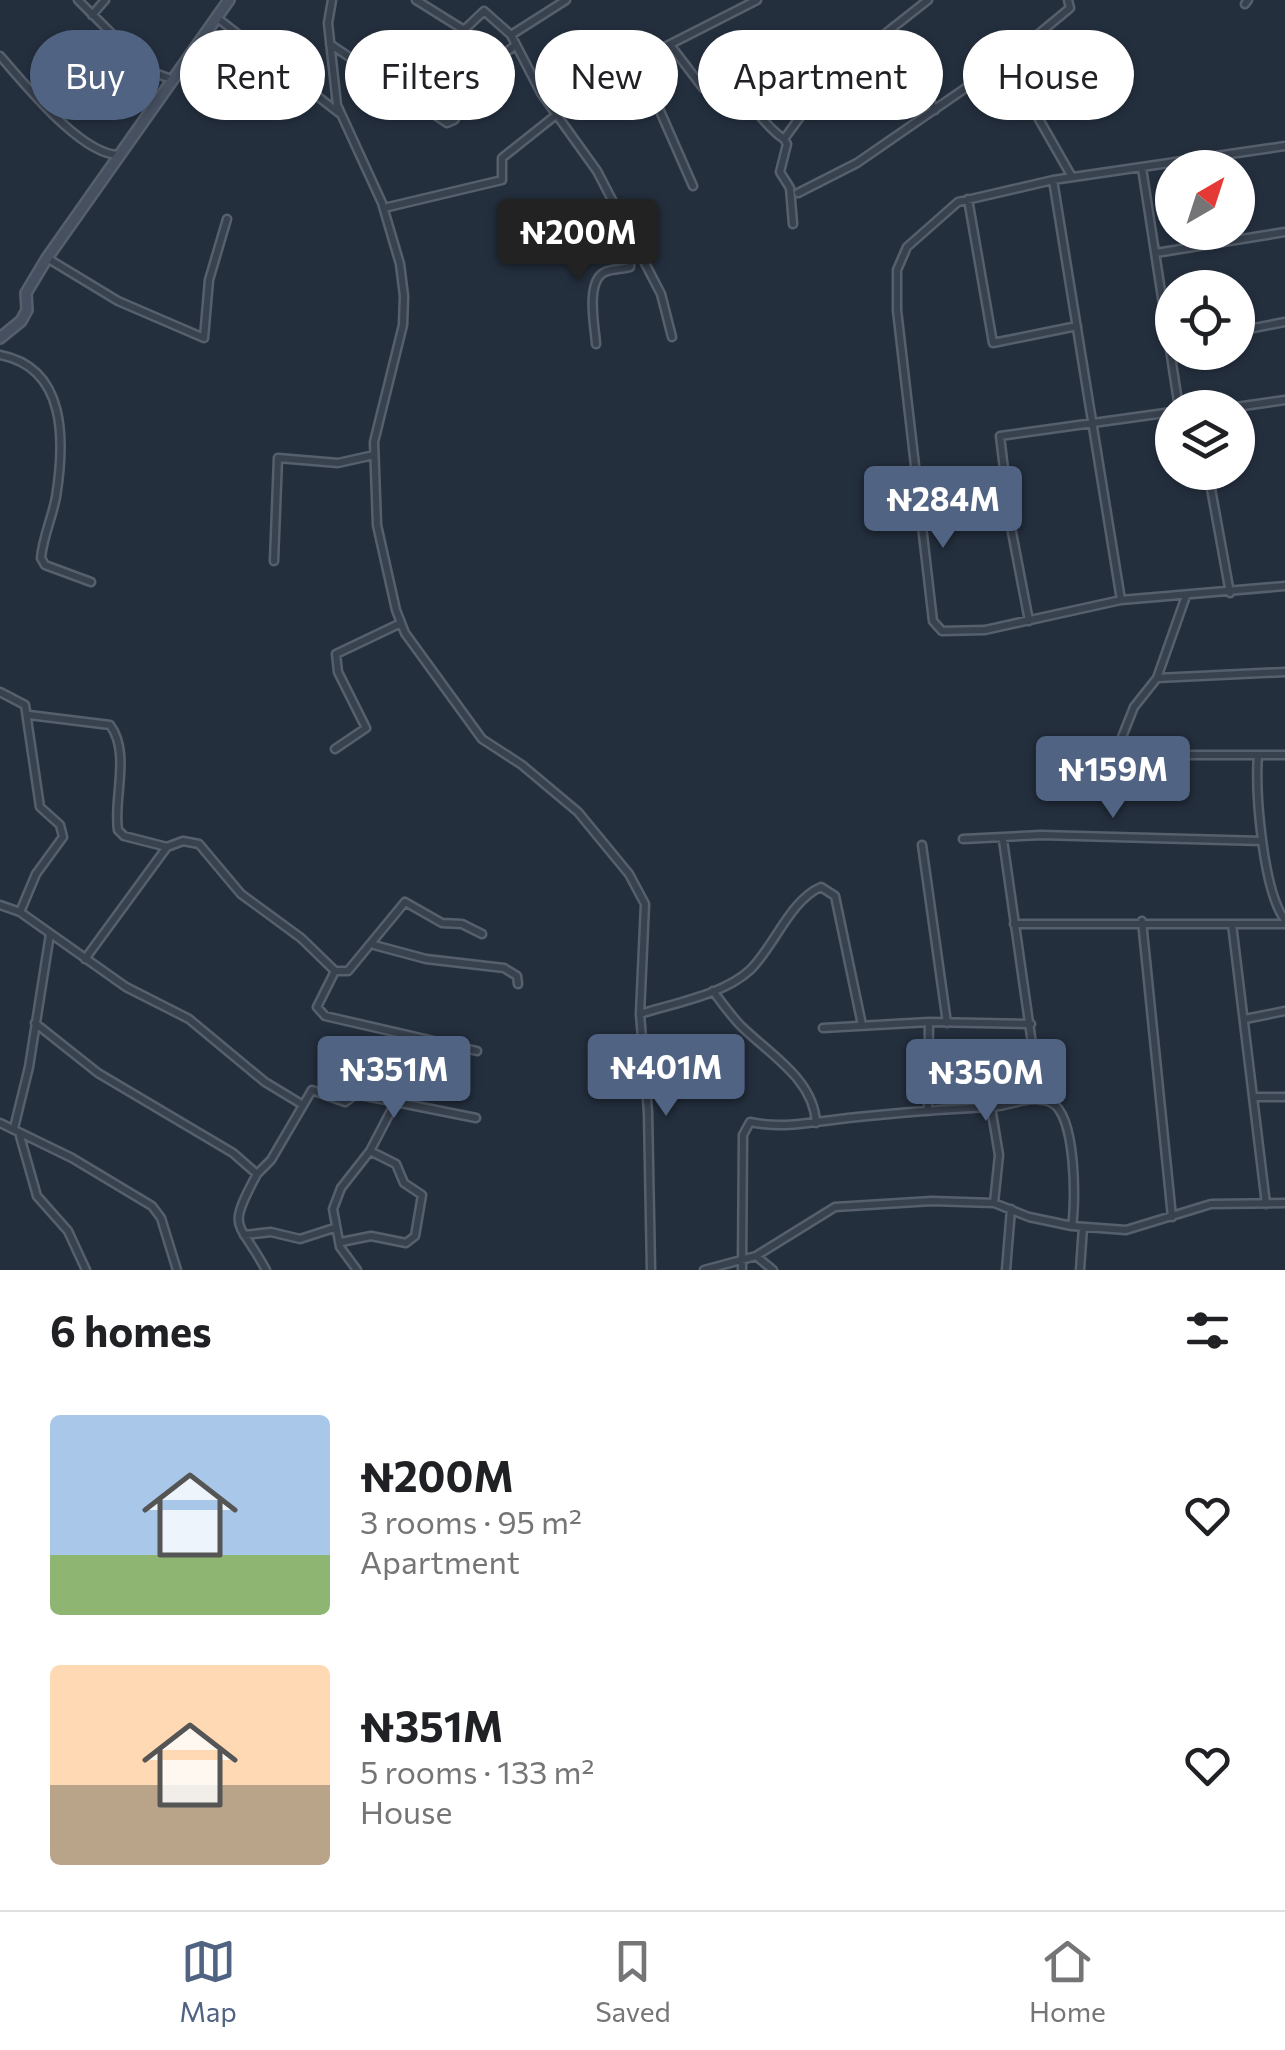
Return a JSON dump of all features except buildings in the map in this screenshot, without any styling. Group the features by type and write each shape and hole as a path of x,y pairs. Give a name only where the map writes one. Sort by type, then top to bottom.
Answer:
{"street":[{"path":"78,0 149,71 171,79"},
{"path":"92,15 106,0"},
{"path":"0,338 20,321 26,310 26,293 47,258 229,0"},
{"path":"332,0 330,44 339,113"},
{"path":"416,0 464,30 484,11 505,30"},
{"path":"515,33 566,0"},
{"path":"678,42 757,0"},
{"path":"890,30 928,0"},
{"path":"943,104 1012,56 1070,8 1068,0"},
{"path":"215,16 339,113 366,160 384,208 400,264 404,325 374,454 377,525 401,623 446,694 482,738 522,764 578,812 628,874 645,904 640,1014 648,1112 651,1270"},
{"path":"330,44 345,54"},
{"path":"515,48 535,78"},
{"path":"678,55 704,88 717,85 746,95 770,130 788,144 780,172 790,188 793,224"},
{"path":"0,56 86,142 105,155 121,156"},
{"path":"384,208 502,180 502,158 554,120"},
{"path":"563,120 598,171 632,244 661,294 672,338"},
{"path":"664,120 693,186"},
{"path":"784,139 798,120"},
{"path":"798,193 857,163 920,120"},
{"path":"1039,120 1072,177"},
{"path":"1285,146 1052,180 968,199 948,208 917,235 897,270 910,442 933,621 942,631 1029,621 1121,600 1285,586"},
{"path":"1142,168 1159,270"},
{"path":"1052,180 1121,600"},
{"path":"968,199 993,344 1078,326"},
{"path":"47,258 118,301 201,339 208,328 209,280 227,218"},
{"path":"1156,252 1285,232"},
{"path":"596,344 593,298 597,280 606,271 630,267 632,244"},
{"path":"1255,328 1285,322"},
{"path":"0,355 26,362 55,398 58,475 41,558 45,565 91,582"},
{"path":"1255,404 1285,400"},
{"path":"1029,621 1010,527 1000,436 1155,414"},
{"path":"274,561 278,458 338,463 374,454"},
{"path":"1211,490 1230,593"},
{"path":"1116,752 1134,707 1158,678 1186,596"},
{"path":"334,749 366,728 338,672 336,654 401,623"},
{"path":"1158,678 1285,672"},
{"path":"0,692 25,705 40,807 60,824 63,837 36,874 20,912"},
{"path":"29,715 110,726 115,732 119,777 118,830 168,847"},
{"path":"1056,755 1285,754"},
{"path":"1014,924 1142,920 1285,922 1277,909 1262,841 1258,755"},
{"path":"964,840 1040,835 1262,841"},
{"path":"1003,840 1040,1100"},
{"path":"85,959 168,847 183,841 207,850 242,894 302,938 334,970 348,971 405,902 442,923 462,924 482,934"},
{"path":"922,845 947,1023"},
{"path":"640,1014 712,990 748,972 806,897 816,889 828,889 834,896 862,1025"},
{"path":"0,904 20,912 136,994 189,1019 264,1082 304,1105"},
{"path":"1272,923 1277,909"},
{"path":"1142,920 1172,1217"},
{"path":"1232,924 1266,1204"},
{"path":"50,934 17,1132 38,1196 68,1231 86,1270"},
{"path":"372,944 426,959 504,968 517,976 518,984"},
{"path":"334,970 317,1006 324,1016 476,1051"},
{"path":"712,990 740,1025 806,1090 815,1106 816,1124"},
{"path":"1245,1019 1285,1011"},
{"path":"823,1028 929,1022 1030,1024"},
{"path":"928,1112 929,1022"},
{"path":"35,1023 44,1034 150,1106 233,1152 257,1174"},
{"path":"33,1044 44,1034"},
{"path":"266,1270 244,1236 236,1215 257,1174 314,1090 340,1101 356,1094 476,1118"},
{"path":"1255,1097 1285,1097"},
{"path":"742,1270 746,1124 816,1124 974,1104 991,1107 1040,1100 1061,1110 1066,1122 1076,1198 1072,1226"},
{"path":"356,1270 335,1228 334,1208 341,1188 370,1152 394,1103"},
{"path":"991,1107 999,1155 994,1203"},
{"path":"0,1123 72,1158 158,1212 177,1270"},
{"path":"342,1242 370,1236 406,1242 415,1236 422,1195 404,1183 396,1164 370,1152"},
{"path":"704,1270 756,1256 835,1207 932,1201 994,1203 1072,1226 1126,1230 1211,1204 1285,1203"},
{"path":"1006,1270 1011,1209"},
{"path":"1080,1270 1083,1227"},
{"path":"244,1236 271,1232 300,1239 335,1228"},
{"path":"756,1256 773,1270"}]}
